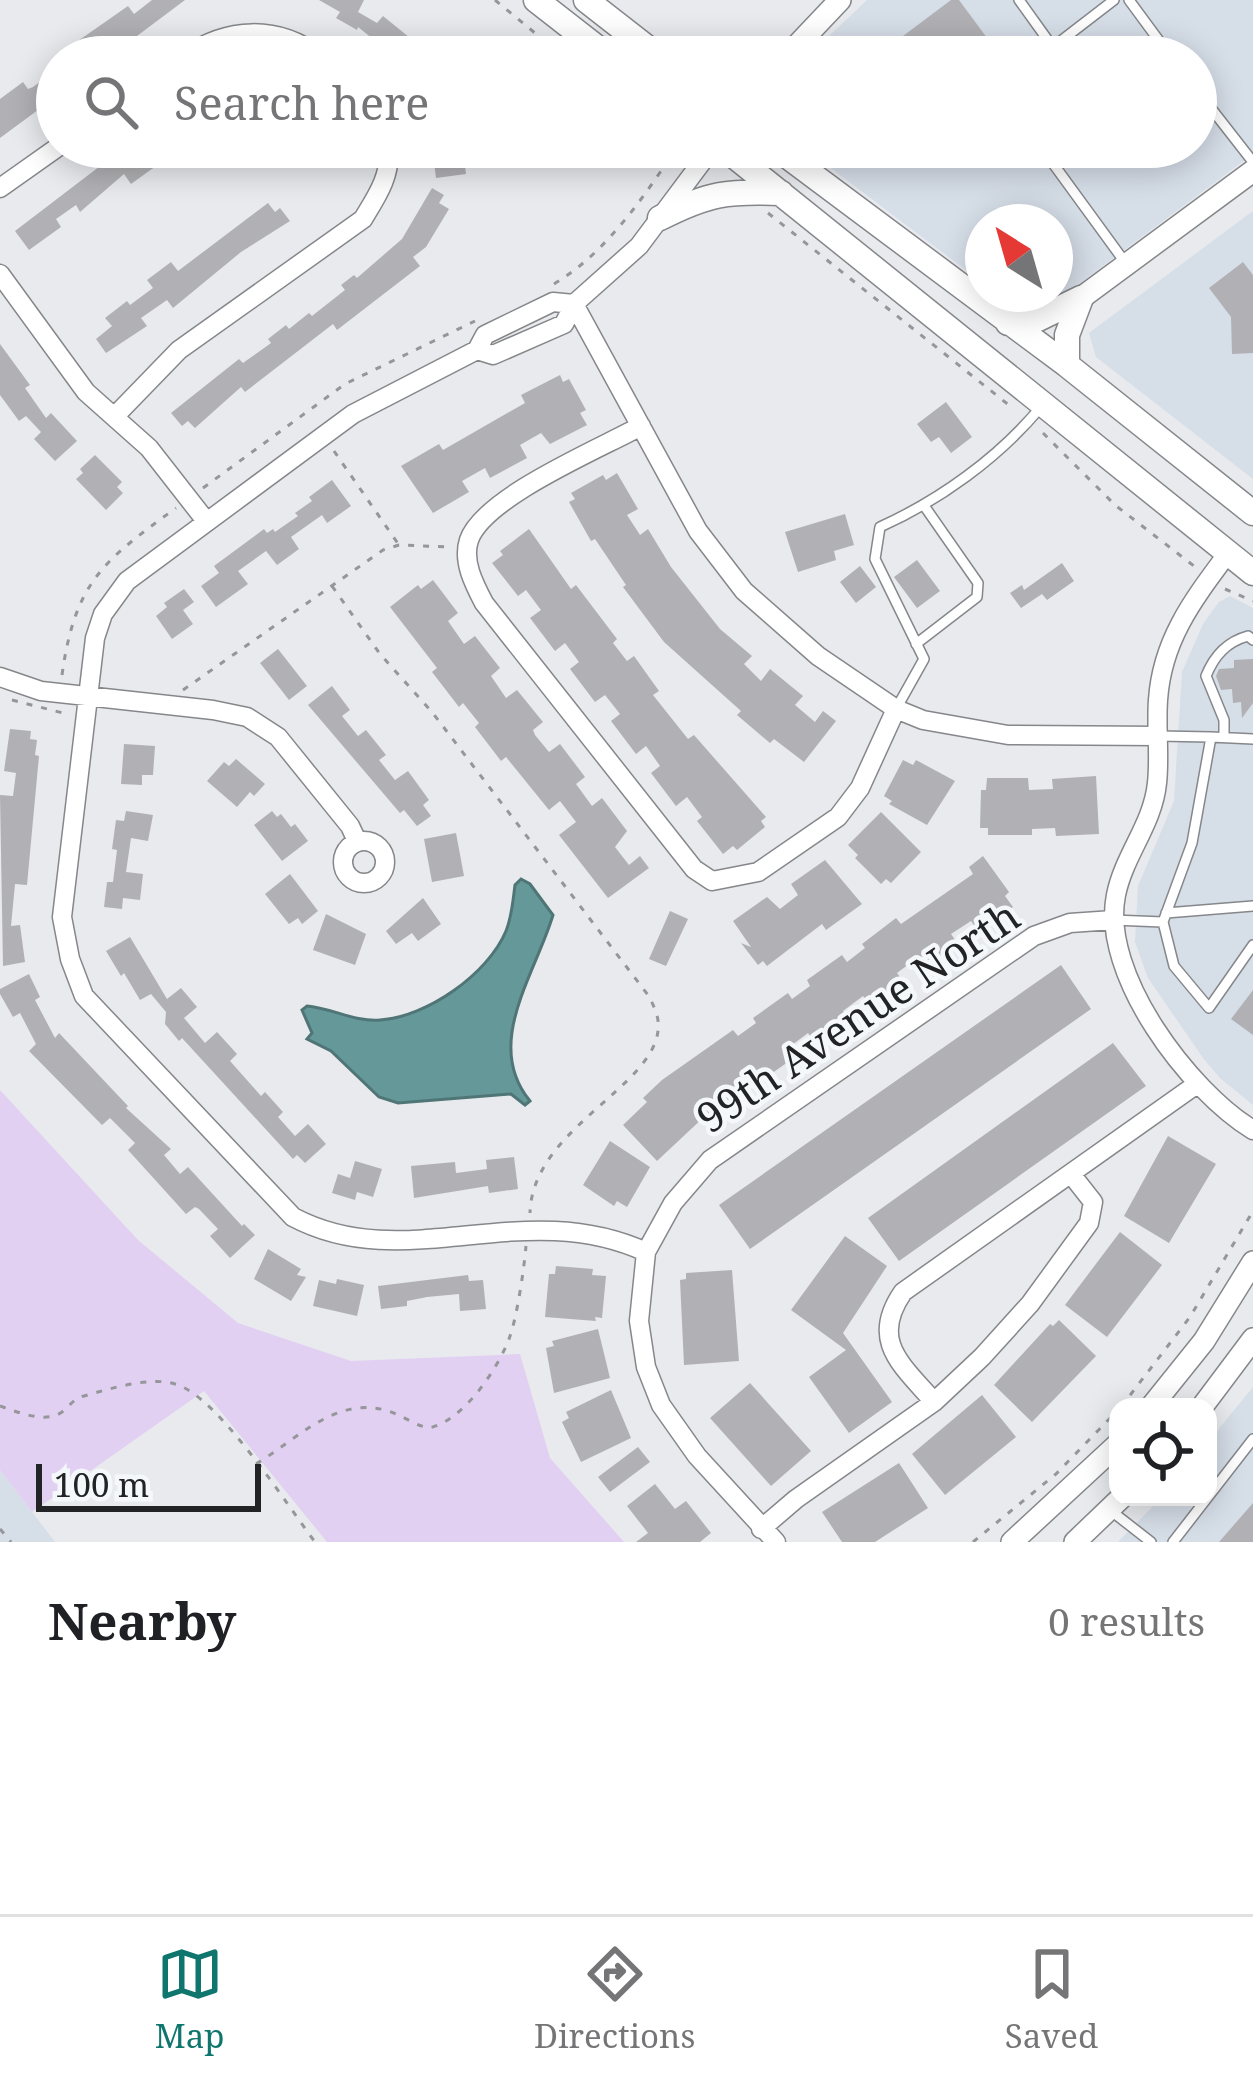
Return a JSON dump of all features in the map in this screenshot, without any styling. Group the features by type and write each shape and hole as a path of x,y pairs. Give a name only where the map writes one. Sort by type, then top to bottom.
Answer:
{"main road":[{"path":"536,0 582,36"},
{"path":"586,0 632,36"},
{"path":"749,168 1253,573"},
{"path":"803,168 1067,365 1253,513"},
{"path":"660,218 725,191 781,194"},
{"path":"1009,323 1038,319 1081,298"},
{"path":"1067,365 1067,335 1081,298"}],"street":[{"path":"806,36 840,0"},
{"path":"231,36 244,30 266,36"},
{"path":"0,188 36,163"},
{"path":"1081,298 1253,167"},
{"path":"116,416 179,350 363,218 381,189 387,168"},
{"path":"646,1252 614,1238 545,1228 365,1242 322,1232 293,1217 84,996 62,917 95,638 103,614 127,580 353,414 477,350 493,355 564,324 574,304 612,273 697,168"},
{"path":"0,274 86,392 149,448 206,521"},
{"path":"574,304 698,531 744,591 818,656 896,710 923,720 1008,735 1158,736"},
{"path":"640,426 498,504 479,523 467,548 473,583 484,603 694,868 712,881 758,872 838,817 860,788 896,710"},
{"path":"1228,553 1178,623 1168,645 1160,679 1152,807 1126,861 1113,920 1122,970 1197,1084 1253,1130"},
{"path":"0,676 24,687 247,717 278,737 350,826 357,842"},
{"name":"99th Avenue North","path":"768,1538 697,1456 661,1405 646,1366 639,1321 646,1252 674,1203 710,1160 1034,937 1070,922 1113,920"},
{"path":"934,1402 893,1354 887,1329 891,1309 903,1292 1197,1084"},
{"path":"768,1538 796,1499 934,1402 1030,1304 1089,1223 1093,1202 1071,1174"},
{"path":"1158,1398 1204,1341 1253,1262"},
{"path":"1209,1398 1253,1339"},
{"path":"1012,1542 1109,1452"},
{"path":"1075,1542 1113,1506"}],"lane":[{"path":"1019,0 1045,36"},
{"path":"1065,36 1114,0"},
{"path":"1129,0 1156,36"},
{"path":"1217,117 1253,167"},
{"path":"1057,168 1127,265"},
{"path":"896,710 923,659 875,559 880,527 925,507 1020,431 1043,404"},
{"path":"916,644 971,606 978,583 925,507"},
{"path":"1224,737 1224,720 1206,676 1228,644 1248,636 1253,640"},
{"path":"1158,736 1253,739"},
{"path":"1210,737 1192,843 1165,917 1174,966 1209,1008 1253,945"},
{"path":"1113,920 1253,906"},
{"path":"1174,1542 1253,1439"},
{"path":"1119,1506 1151,1542"}],"path":[{"path":"495,0 539,36"},
{"path":"537,292 571,273 595,252 661,168"},
{"path":"755,203 1010,406"},
{"path":"202,488 345,384 477,320"},
{"path":"1043,433 1115,505 1194,566"},
{"path":"322,435 400,545"},
{"path":"178,691 383,550 400,545 467,548"},
{"path":"332,586 648,995 657,1017 657,1037 649,1056 586,1117 538,1177 531,1194 530,1220"},
{"path":"1226,589 1253,601"},
{"path":"1127,1398 1190,1318 1253,1211"},
{"path":"256,1463 288,1445 315,1420 351,1411 386,1410 429,1428 448,1421 507,1346 526,1239"},
{"path":"0,1406 55,1416 78,1397 153,1382 176,1384 209,1407 315,1542"},
{"path":"973,1542 1056,1474 1109,1418"},
{"path":"0,1529 11,1542"}],"shaded area":[{"path":"867,0 1253,0 1253,154 1073,288 1073,204 965,204 965,269 831,168 1217,168 1217,36 829,36"},
{"path":"1253,211 1253,479 1096,357 1089,333"},
{"path":"1230,596 1253,608 1253,1105 1203,1058 1148,978 1135,942 1138,886 1174,801 1182,672 1203,624 1219,602"},
{"path":"0,1090 138,1240 238,1323 351,1361 520,1354 550,1458 624,1542 327,1542 204,1391 32,1512 0,1470"},
{"path":"1253,1387 1253,1542 1118,1542 1153,1506 1217,1506 1217,1431"},
{"path":"0,1470 55,1542 0,1542"}],"water":[{"path":"521,879 553,915 512,1033 517,1079 530,1101 525,1105 511,1094 398,1103 379,1097 331,1051 307,1039 312,1033 302,1010 307,1006 380,1020 417,1011 454,990 497,947 508,925 515,885"}],"building":[{"path":"152,0 185,0 137,36 85,36 128,6 134,14"},
{"path":"319,0 364,0 358,12 377,23 383,16 408,36 369,36 336,18 340,12"},
{"path":"951,0 959,0 986,36 903,36"},
{"path":"23,82 28,89 36,85 36,111 0,138 0,99"},
{"path":"98,168 153,168 131,184 124,174 80,212 76,205 56,219 61,227 29,250 15,231"},
{"path":"435,168 465,168 466,174 436,178"},
{"path":"432,188 444,195 439,203 449,209 426,247 413,257 420,266 337,330 333,324 245,392 241,387 195,428 188,421 182,426 171,413 239,359 243,363 271,343 268,339 286,325 289,329 309,313 312,316 345,290 341,285 354,275 357,278 402,239"},
{"path":"268,203 275,212 280,208 290,221 241,252 173,308 167,300 141,318 147,326 106,353 96,339 112,326 105,318 153,288 147,280 171,262 178,271"},
{"path":"1243,262 1253,275 1253,353 1232,354 1231,317 1209,288"},
{"path":"0,344 30,385 25,388 46,418 51,413 77,441 55,461 34,439 41,432 26,416 19,421 0,395"},
{"path":"560,375 563,382 569,379 586,410 580,413 587,425 550,444 541,433 520,445 527,458 490,478 485,468 462,481 469,492 433,513 401,466 439,444 443,450 525,403 521,395"},
{"path":"946,402 972,437 951,453 939,437 931,442 917,424"},
{"path":"95,455 122,482 117,487 123,493 106,510 76,479"},
{"path":"617,473 638,509 627,515 640,535 648,529 720,629 752,656 744,664 761,681 770,669 803,696 795,705 815,722 823,711 836,721 804,762 774,739 770,743 737,715 741,711 664,642 595,539 591,541 569,502 575,499 571,493 603,475 606,480"},
{"path":"332,480 351,506 327,523 322,515 291,537 299,549 277,565 266,551 238,571 248,584 216,607 201,586 219,573 214,566 264,529 275,532 298,516 295,513 312,501 309,497"},
{"path":"845,514 854,545 834,551 836,560 798,572 785,532"},
{"path":"529,529 571,589 576,585 617,639 613,643 627,661 634,656 659,691 653,695 688,739 694,735 766,817 761,821 765,827 737,850 733,846 723,854 697,821 702,817 687,797 676,806 651,773 660,766 646,746 636,754 611,721 620,714 605,695 595,702 570,669 579,662 565,643 555,651 530,618 541,610 526,590 518,596 492,563"},
{"path":"917,560 940,591 917,608 894,577"},
{"path":"1062,563 1074,581 1047,600 1042,594 1021,608 1010,593 1022,585 1024,590"},
{"path":"860,566 876,587 856,603 840,582"},
{"path":"433,580 458,613 448,621 464,644 475,636 500,668 491,676 506,698 517,690 543,722 533,730 535,735 549,752 560,744 585,777 576,784 592,806 602,798 627,831 615,847 629,865 640,856 649,868 608,898 559,835 576,822 560,801 549,810 506,757 501,761 475,727 479,723 463,703 459,707 432,672 437,668 390,607 418,585 421,589"},
{"path":"184,589 194,602 183,610 193,624 172,639 156,616 167,607 164,603"},
{"path":"278,649 307,686 289,700 260,663"},
{"path":"1253,659 1253,703 1242,718 1241,702 1233,703 1232,689 1221,690 1216,676 1219,669 1234,668 1234,660"},
{"path":"332,686 350,710 342,716 358,736 366,730 386,755 379,760 395,780 408,771 429,800 423,805 431,816 417,826 404,810 400,813 308,705"},
{"path":"10,729 31,731 39,756 27,885 15,884 11,926 20,925 25,962 3,966 0,795 13,796 16,773 4,771"},
{"path":"124,744 155,746 153,775 142,775 142,785 121,784"},
{"path":"236,759 265,784 237,807 207,781 224,762 229,766"},
{"path":"903,760 913,765 916,760 955,781 927,825 889,804 892,801 884,796"},
{"path":"1096,776 1099,834 1056,836 1055,828 1032,829 1032,835 988,835 988,828 980,828 981,790 986,790 987,778 1028,778 1029,790 1053,789 1052,779"},
{"path":"126,811 153,815 148,841 131,838 126,872 143,874 140,900 123,898 122,909 104,907 107,882 113,882 116,820 124,821"},
{"path":"272,811 291,827 295,824 308,841 282,861 254,825"},
{"path":"881,812 921,852 891,883 886,879 881,884 848,845"},
{"path":"456,833 464,876 432,882 424,839"},
{"path":"983,856 1009,892 1005,896 1013,907 978,931 971,921 951,934 958,944 924,968 917,958 897,973 903,981 870,1006 863,996 843,1011 849,1019 815,1043 808,1033 788,1048 795,1057 761,1081 754,1071 734,1085 740,1093 705,1116 657,1161 623,1125 662,1080 733,1030 738,1036 756,1023 753,1018 788,993 792,999 810,986 807,980 842,955 847,962 896,918 901,924 973,874 969,867"},
{"path":"825,860 862,904 826,930 822,924 767,966 763,961 758,965 741,943 751,947 733,921 767,897 780,909 798,895 791,884"},
{"path":"290,874 318,911 302,924 298,918 289,924 265,894"},
{"path":"423,898 441,924 418,941 412,933 396,944 386,931"},
{"path":"670,911 688,919 666,966 649,959"},
{"path":"326,914 366,934 355,965 313,950"},
{"path":"130,937 167,999 181,988 197,1007 184,1018 205,1043 217,1032 237,1054 230,1061 261,1096 265,1092 283,1112 278,1117 295,1136 308,1124 326,1144 305,1163 297,1155 293,1159 182,1038 179,1041 165,1024 166,1012 151,994 140,1000 124,973 121,976 106,951"},
{"path":"1061,965 1091,1009 750,1249 719,1205"},
{"path":"29,974 40,997 35,1000 55,1038 59,1033 126,1108 171,1149 164,1155 180,1174 188,1167 255,1235 230,1258 210,1236 218,1229 195,1207 186,1214 128,1150 135,1143 110,1118 102,1125 29,1051 36,1044 20,1013 13,1017 0,989"},
{"path":"1253,990 1253,1035 1231,1019"},
{"path":"1113,1043 1146,1086 899,1261 868,1218"},
{"path":"1168,1136 1216,1164 1169,1243 1124,1216"},
{"path":"610,1141 650,1167 627,1207 617,1201 614,1206 583,1185"},
{"path":"514,1157 518,1189 489,1193 488,1186 414,1198 411,1166 455,1162 456,1173 487,1169 486,1160"},
{"path":"355,1161 382,1169 373,1197 357,1192 355,1200 332,1193 338,1174 350,1178"},
{"path":"1120,1232 1162,1265 1107,1337 1065,1305"},
{"path":"845,1236 887,1266 843,1333 892,1402 849,1433 809,1377 846,1350 791,1310"},
{"path":"268,1249 301,1269 297,1275 306,1277 291,1301 254,1279"},
{"path":"556,1266 593,1269 592,1275 606,1276 602,1318 545,1317 549,1274 555,1274"},
{"path":"732,1270 739,1361 684,1365 680,1280 686,1279 686,1273"},
{"path":"468,1275 469,1281 483,1280 486,1309 460,1311 459,1294 381,1309 378,1286"},
{"path":"337,1279 364,1285 357,1316 313,1306 319,1280 336,1284"},
{"path":"1059,1320 1096,1356 1032,1422 994,1385"},
{"path":"598,1329 610,1378 554,1393 546,1348 554,1346 552,1341"},
{"path":"750,1383 811,1451 771,1486 710,1418"},
{"path":"611,1390 631,1438 581,1462 562,1422 569,1418 566,1412"},
{"path":"982,1395 1016,1437 945,1495 912,1454"},
{"path":"638,1447 650,1462 610,1492 598,1477"},
{"path":"899,1463 928,1508 875,1542 842,1542 822,1512"},
{"path":"655,1484 675,1509 686,1501 711,1533 700,1542 636,1542 648,1533 627,1506"},
{"path":"1253,1503 1253,1542 1219,1542"}]}
